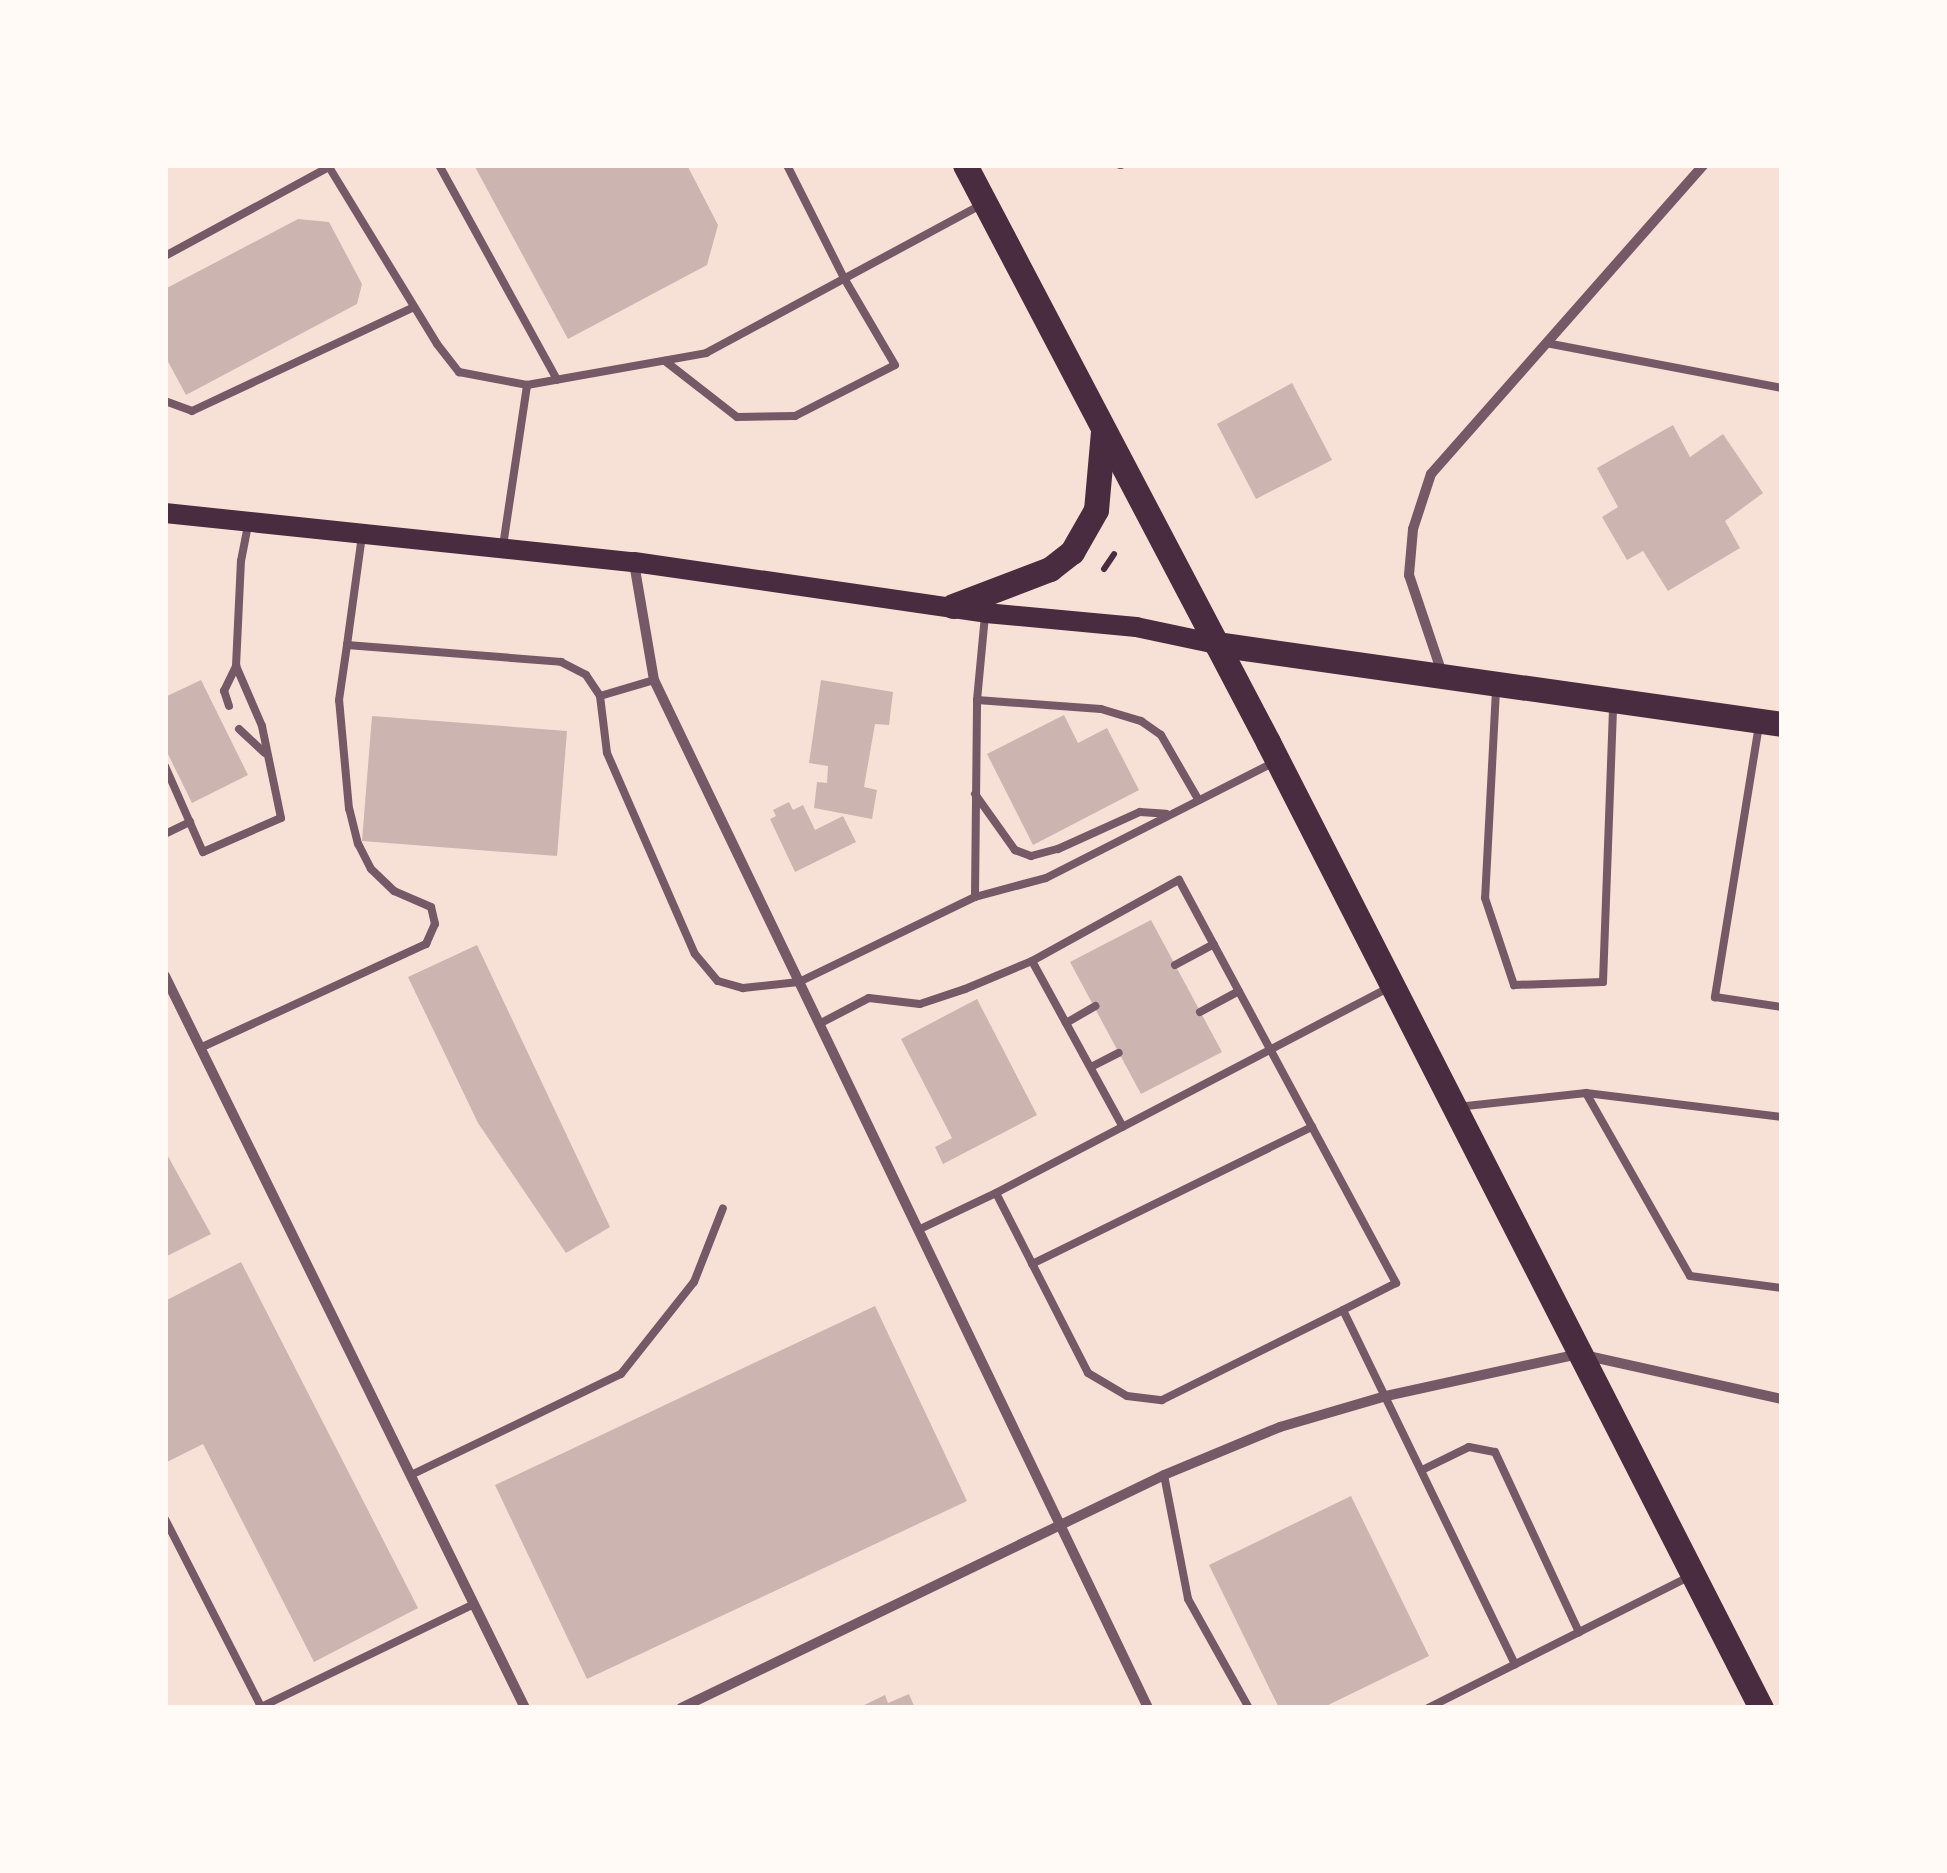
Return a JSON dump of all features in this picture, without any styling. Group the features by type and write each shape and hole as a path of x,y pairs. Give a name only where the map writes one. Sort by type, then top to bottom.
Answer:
{"main road":[{"path":"965,165 1277,762 1761,1708"},
{"path":"953,606 1050,569 1072,552 1096,510 1103,426"},
{"path":"165,513 634,562 986,613 1136,627 1216,644 1771,722"}],"street":[{"path":"1444,676 1409,574 1413,529 1431,474 1704,165"},
{"path":"634,562 654,680 1148,1708"},
{"path":"165,976 525,1708"},
{"path":"681,1708 1164,1475 1280,1427 1386,1396 1579,1354 1782,1400"}],"lane":[{"path":"439,165 556,380"},
{"path":"665,361 737,416 795,416 895,365 844,278 787,165"},
{"path":"165,256 330,166 414,307 459,372 527,385 706,354 984,203"},
{"path":"165,402 192,411 414,307"},
{"path":"1546,344 1782,388"},
{"path":"502,549 527,385"},
{"path":"230,706 224,691 236,666 241,561 249,520"},
{"path":"200,1048 426,944 435,924 431,907 394,891 371,869 358,844 349,809 339,700 363,533"},
{"path":"976,896 977,700 986,613"},
{"path":"347,645 562,662 586,674 600,696 608,753 695,954 718,981 743,988 799,982 976,896 1046,878 1277,762"},
{"path":"165,766 202,852 280,818 262,726 236,666"},
{"path":"600,696 654,680"},
{"path":"1497,684 1485,898 1514,985 1604,982 1613,701"},
{"path":"977,700 1101,709 1141,721 1161,735 1198,799"},
{"path":"1771,722 1714,997 1782,1007"},
{"path":"239,730 265,753"},
{"path":"975,794 1015,850 1032,856 1058,850 1140,812 1168,814"},
{"path":"165,834 190,822"},
{"path":"820,1024 869,998 920,1004 1032,961 1179,880 1396,1283 1162,1400 1127,1396 1088,1373 996,1193"},
{"path":"1175,964 1214,944"},
{"path":"1032,961 1123,1127"},
{"path":"918,1230 1391,987"},
{"path":"1200,1012 1239,991"},
{"path":"1066,1023 1094,1006"},
{"path":"1091,1067 1119,1052"},
{"path":"1453,1107 1586,1094 1782,1117"},
{"path":"1586,1094 1690,1276 1782,1288"},
{"path":"1032,1264 1312,1127"},
{"path":"410,1475 621,1374 694,1282 723,1208"},
{"path":"1343,1310 1515,1664"},
{"path":"1422,1470 1470,1447 1495,1452 1578,1632"},
{"path":"1164,1475 1188,1599 1249,1708"},
{"path":"165,1519 261,1708 474,1604"},
{"path":"1428,1708 1692,1574"}],"path":[{"path":"1104,568 1114,554"}],"building":[{"path":"474,165 687,165 718,225 707,265 568,339"},
{"path":"298,219 329,222 362,284 357,304 186,395 165,356 165,289"},
{"path":"1292,383 1332,460 1256,499 1217,424"},
{"path":"1673,425 1690,457 1723,434 1763,493 1725,521 1740,548 1668,591 1643,551 1627,560 1602,517 1618,507 1597,468"},
{"path":"201,680 248,775 192,803 165,748 165,697"},
{"path":"821,680 893,692 889,725 875,724 864,787 877,790 872,819 814,808 817,782 827,783 828,766 809,763"},
{"path":"1064,715 1078,743 1107,728 1139,790 1033,845 987,754"},
{"path":"372,716 567,731 557,856 362,841"},
{"path":"789,802 793,810 803,805 815,830 843,816 856,842 795,872 770,819 776,816 773,810"},
{"path":"1151,920 1222,1052 1141,1094 1070,962"},
{"path":"477,945 610,1227 566,1253 478,1123 408,977"},
{"path":"977,999 1037,1115 943,1164 935,1147 952,1138 901,1039"},
{"path":"165,1151 211,1234 165,1257"},
{"path":"241,1262 418,1608 314,1662 203,1444 165,1463 165,1301"},
{"path":"875,1306 967,1501 587,1679 495,1485"},
{"path":"1351,1496 1429,1656 1322,1708 1279,1708 1209,1565"},
{"path":"909,1694 915,1708 858,1708 885,1695 888,1703"}]}
